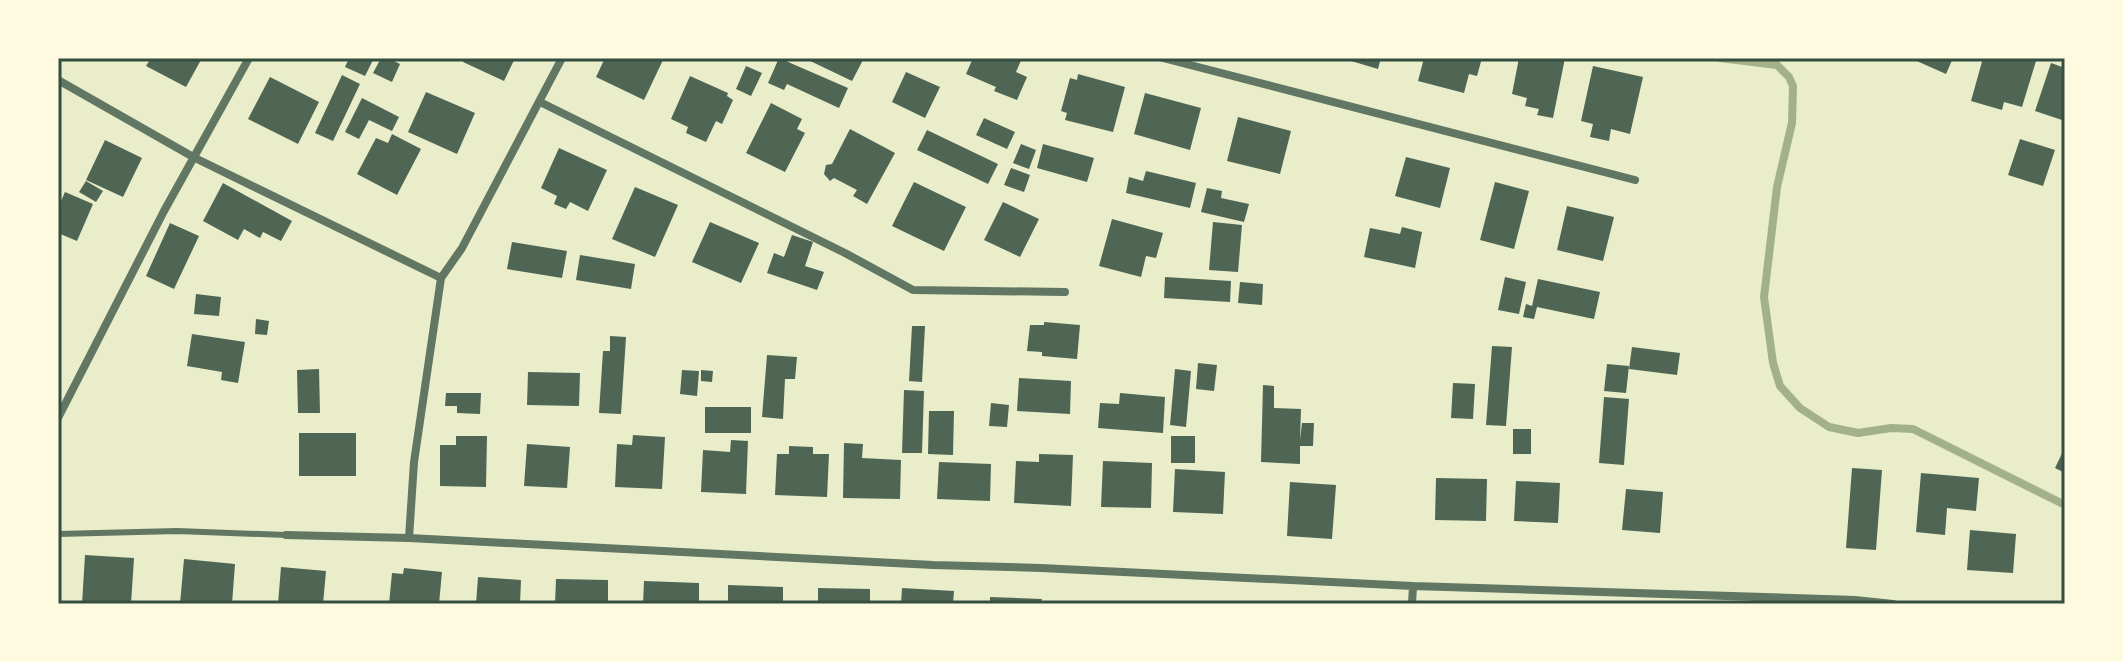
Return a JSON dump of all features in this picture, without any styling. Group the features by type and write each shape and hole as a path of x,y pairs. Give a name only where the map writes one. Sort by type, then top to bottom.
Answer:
{"street":[{"path":"58,418 164,211 249,58"},
{"path":"409,538 414,462 441,278 462,248 562,58"},
{"path":"1163,58 1635,180"},
{"path":"58,80 195,158 441,278"},
{"path":"540,102 845,253 913,290 1065,292"},
{"path":"286,535 409,538 1413,586 1855,600 1893,604"},
{"path":"1412,604 1413,586"}],"lane":[{"path":"58,534 177,531 286,535"}],"building":[{"path":"151,58 202,58 186,87 146,66"},
{"path":"349,58 374,58 365,76 345,67"},
{"path":"381,58 400,64 392,82 373,73"},
{"path":"465,58 515,58 504,81 463,62"},
{"path":"605,58 663,60 644,100 596,77"},
{"path":"779,58 848,88 839,108 787,84 784,90 768,83"},
{"path":"804,58 864,58 852,81"},
{"path":"973,58 1022,58 1016,72 1027,77 1017,100 994,91 996,87 966,74"},
{"path":"1341,58 1381,58 1378,69"},
{"path":"1424,58 1482,58 1477,76 1469,74 1464,93 1418,81"},
{"path":"1519,58 1565,58 1553,118 1537,115 1539,109 1525,106 1527,98 1512,94"},
{"path":"1910,58 1953,58 1946,74"},
{"path":"1983,58 2027,58 2036,61 2022,107 2004,102 2002,110 1971,101"},
{"path":"2051,63 2065,68 2065,121 2035,111"},
{"path":"746,66 762,73 751,96 736,89"},
{"path":"1593,66 1643,77 1630,134 1611,129 1609,141 1590,137 1593,124 1581,121"},
{"path":"906,72 940,87 925,118 892,102"},
{"path":"1078,74 1125,87 1113,132 1065,120 1067,113 1061,111 1070,78 1077,80"},
{"path":"342,75 360,84 333,141 315,133"},
{"path":"690,76 728,93 727,96 733,100 722,124 716,121 706,142 686,133 688,127 671,119"},
{"path":"270,77 319,102 298,144 248,119"},
{"path":"426,92 475,113 457,154 408,132"},
{"path":"1145,93 1201,108 1190,150 1134,134"},
{"path":"362,98 399,117 392,131 369,120 359,139 345,132"},
{"path":"771,103 802,119 797,129 805,133 785,172 746,153"},
{"path":"1238,117 1291,131 1280,174 1227,161"},
{"path":"984,118 1015,132 1007,149 976,135"},
{"path":"850,129 895,153 867,204 853,196 857,190 834,178 830,181 824,174 826,165 832,164"},
{"path":"927,130 998,164 988,184 917,150"},
{"path":"392,134 421,149 397,195 357,174 376,138 388,143"},
{"path":"2020,139 2055,150 2043,186 2008,175"},
{"path":"105,140 142,158 123,197 86,180"},
{"path":"1021,144 1036,150 1029,169 1013,163"},
{"path":"1043,144 1094,158 1087,182 1037,168"},
{"path":"559,148 607,170 588,211 570,202 566,209 554,204 557,196 541,188"},
{"path":"1406,157 1450,168 1440,208 1395,196"},
{"path":"1011,168 1030,175 1024,192 1004,185"},
{"path":"1146,171 1196,183 1190,208 1126,193 1129,177 1143,181"},
{"path":"86,181 103,191 96,202 79,192"},
{"path":"914,182 966,207 944,251 892,226"},
{"path":"1495,182 1529,191 1514,249 1480,240"},
{"path":"223,183 292,221 281,241 263,232 260,238 244,229 238,240 203,221"},
{"path":"635,187 678,205 655,257 612,239"},
{"path":"1207,188 1222,191 1221,198 1249,204 1244,222 1201,212"},
{"path":"65,192 93,204 77,241 58,233 58,208"},
{"path":"1003,202 1039,219 1020,257 984,240"},
{"path":"1567,206 1614,217 1603,261 1557,250"},
{"path":"1112,219 1163,233 1156,258 1146,256 1141,277 1099,266"},
{"path":"710,222 759,243 741,283 692,262"},
{"path":"1213,222 1242,225 1238,272 1209,270"},
{"path":"170,223 199,236 174,289 146,276"},
{"path":"1402,227 1422,232 1415,268 1364,257 1370,228 1400,234"},
{"path":"792,235 813,242 805,266 824,272 817,290 767,273 774,253 784,257"},
{"path":"512,242 567,251 562,278 507,269"},
{"path":"580,255 635,264 631,289 576,280"},
{"path":"1165,277 1231,281 1230,302 1164,298"},
{"path":"1505,277 1526,282 1519,314 1498,310"},
{"path":"1538,279 1600,292 1594,319 1537,307 1534,319 1523,317 1526,304 1532,306"},
{"path":"1240,282 1263,284 1262,305 1238,303"},
{"path":"196,294 221,297 219,316 194,314"},
{"path":"256,319 269,321 267,335 255,334"},
{"path":"1044,322 1080,325 1077,359 1042,356 1042,352 1027,351 1030,325 1044,325"},
{"path":"912,326 925,326 922,382 909,381"},
{"path":"192,334 245,342 238,383 221,380 222,372 187,366"},
{"path":"610,336 626,337 621,414 599,413 603,351 610,351"},
{"path":"1492,346 1512,347 1506,426 1486,425"},
{"path":"1632,347 1680,353 1677,375 1629,369"},
{"path":"767,355 797,357 795,379 785,379 783,419 762,417"},
{"path":"1198,363 1217,365 1214,391 1196,389"},
{"path":"1607,364 1629,366 1626,393 1604,391"},
{"path":"319,369 320,413 298,413 297,370"},
{"path":"1175,369 1191,371 1186,427 1170,425"},
{"path":"682,370 699,371 697,396 680,394"},
{"path":"701,370 713,371 712,382 701,381"},
{"path":"528,372 580,373 579,406 527,405"},
{"path":"1019,378 1071,381 1070,414 1017,411"},
{"path":"1453,383 1475,384 1473,419 1451,418"},
{"path":"1263,385 1274,386 1274,408 1301,409 1300,440 1302,423 1314,423 1313,446 1300,446 1300,464 1261,462"},
{"path":"904,390 924,391 922,453 902,453"},
{"path":"446,393 481,393 480,414 457,413 457,406 445,406"},
{"path":"1120,393 1165,397 1163,433 1098,428 1100,403 1119,404"},
{"path":"1604,397 1629,399 1624,465 1599,463"},
{"path":"991,403 1009,405 1007,427 989,426"},
{"path":"705,407 751,407 751,433 705,433"},
{"path":"929,411 954,411 953,455 928,454"},
{"path":"1513,429 1531,429 1531,454 1513,454"},
{"path":"299,433 356,433 356,476 299,476"},
{"path":"633,435 665,437 662,489 615,487 617,444 632,445"},
{"path":"456,436 487,436 486,487 440,486 440,445 456,445"},
{"path":"1171,436 1195,436 1195,463 1171,463"},
{"path":"731,440 748,441 746,494 701,492 703,450 730,452"},
{"path":"844,443 863,444 862,458 901,460 900,499 843,498"},
{"path":"527,444 570,447 567,488 524,486"},
{"path":"789,446 813,447 813,454 829,454 827,497 775,495 777,454 789,454"},
{"path":"2065,447 2065,473 2055,468"},
{"path":"1039,454 1073,455 1071,506 1014,503 1016,461 1039,462"},
{"path":"1103,461 1152,463 1151,508 1101,507"},
{"path":"939,462 991,464 990,501 937,499"},
{"path":"1852,468 1882,470 1876,550 1846,548"},
{"path":"1175,469 1225,472 1223,514 1173,512"},
{"path":"1921,473 1979,478 1976,511 1947,508 1945,535 1916,532"},
{"path":"1436,478 1487,479 1486,521 1435,520"},
{"path":"1516,481 1560,483 1558,523 1514,521"},
{"path":"1290,482 1336,485 1332,539 1287,536"},
{"path":"1626,489 1663,492 1660,533 1622,530"},
{"path":"1970,530 2016,534 2013,573 1967,570"},
{"path":"85,555 134,558 131,604 82,604"},
{"path":"184,559 235,564 232,604 180,604"},
{"path":"281,567 326,571 323,604 278,604"},
{"path":"404,568 442,572 439,604 389,604 392,573 403,574"},
{"path":"478,577 521,580 520,604 476,604"},
{"path":"556,579 608,580 608,604 555,604"},
{"path":"644,581 699,583 699,604 643,604"},
{"path":"728,585 783,587 783,604 728,604"},
{"path":"818,588 870,589 870,604 818,604"},
{"path":"902,588 954,591 953,604 901,604"},
{"path":"990,597 1042,599 1041,604 990,604"}],"waterway":[{"path":"1720,58 1777,65 1793,86 1792,123 1777,187 1764,297 1773,363 1780,386 1800,408 1829,427 1858,433 1891,428 1913,429 2065,505"}]}
